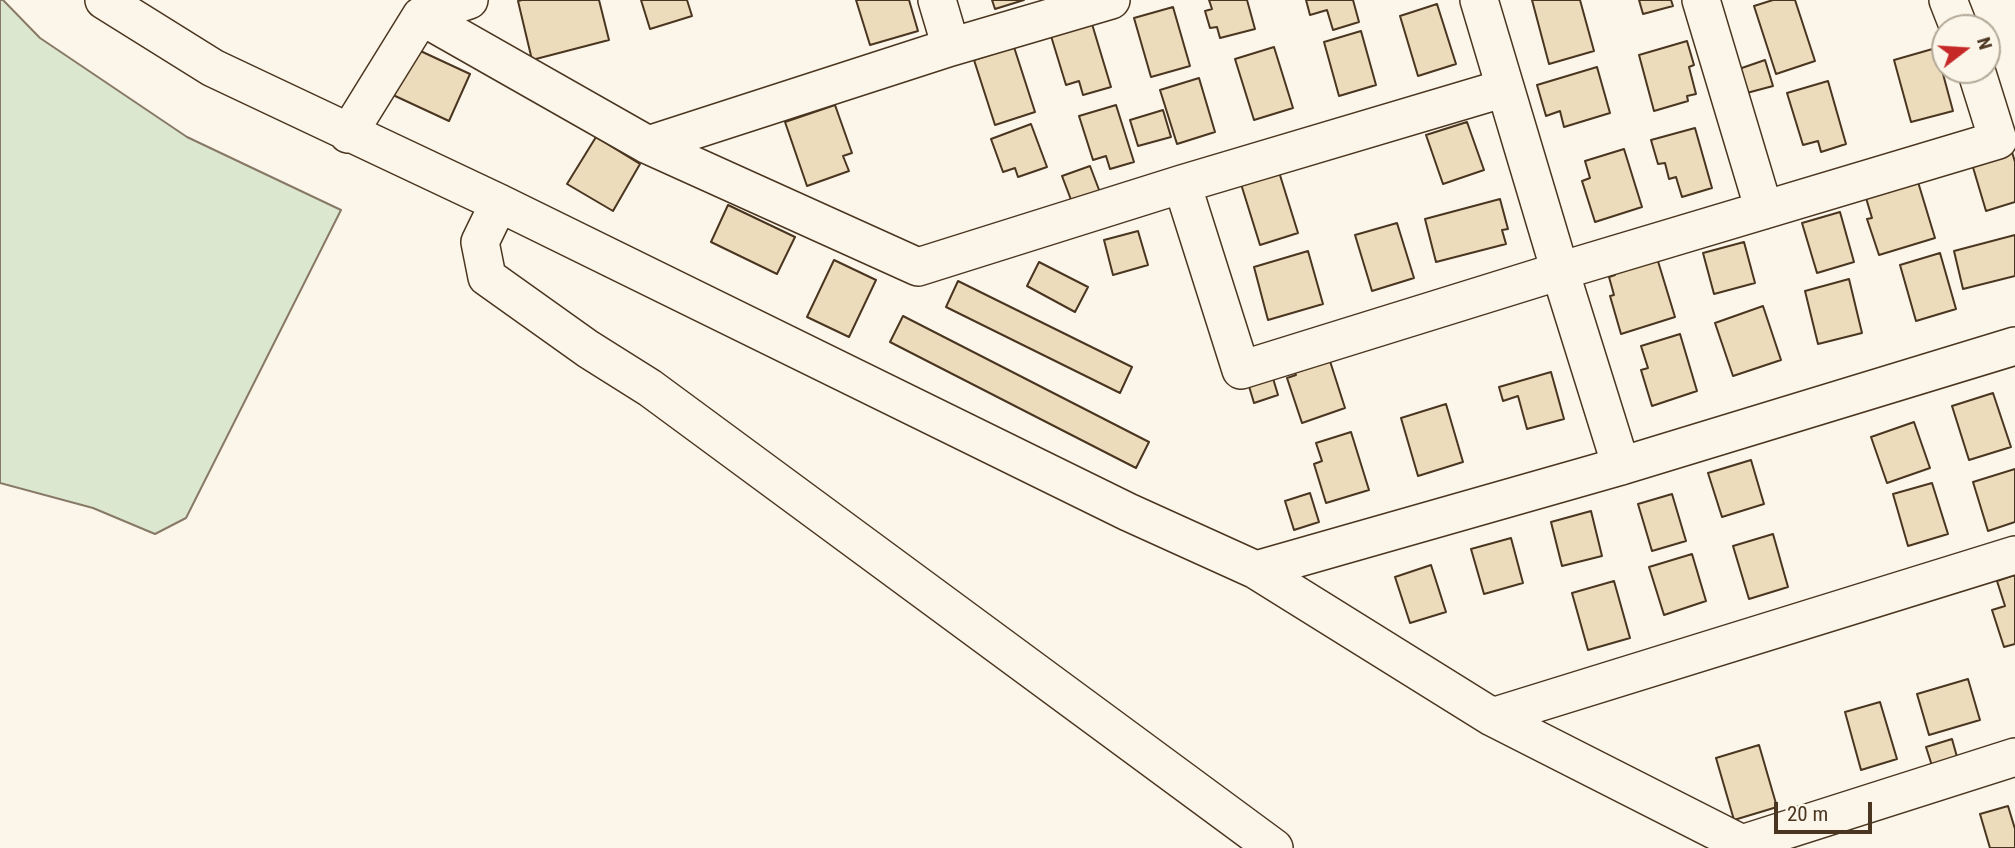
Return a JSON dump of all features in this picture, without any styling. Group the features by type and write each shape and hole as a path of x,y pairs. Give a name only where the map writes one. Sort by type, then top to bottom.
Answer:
{"street":[{"path":"104,0 193,58 348,134 499,203 1115,506 1256,570 1492,716 1746,846 2015,757"},
{"path":"348,134 421,16 469,0"},
{"path":"937,0 951,47"},
{"path":"648,145 951,47 1111,0"},
{"path":"1479,0 1621,466"},
{"path":"1701,0 1764,210"},
{"path":"421,16 648,145 918,267 1182,184 1505,88"},
{"path":"1182,184 1241,370 1998,140 1980,84"},
{"path":"499,203 480,242 487,277 588,349 650,388 1274,848"},
{"path":"1256,570 1621,466 2015,346"},
{"path":"1492,716 2015,555"}],"green space":[{"path":"0,0 40,38 187,137 341,210 186,518 155,534 93,508 0,483"}],"building":[{"path":"599,0 609,40 532,60 518,1"},
{"path":"641,0 687,0 692,16 650,29"},
{"path":"856,0 909,0 918,31 870,45"},
{"path":"992,0 1024,0 995,9"},
{"path":"1209,0 1247,0 1255,29 1220,38 1217,27 1210,28 1205,11 1212,9"},
{"path":"1306,0 1353,0 1359,22 1333,30 1327,10 1310,15"},
{"path":"1532,0 1580,0 1594,51 1549,64"},
{"path":"1639,0 1671,0 1673,6 1643,14"},
{"path":"1773,0 1795,0 1815,61 1776,74 1754,6"},
{"path":"1437,4 1456,64 1418,76 1400,16"},
{"path":"1173,7 1190,66 1151,77 1134,18"},
{"path":"1092,24 1111,87 1083,95 1079,81 1066,85 1051,36"},
{"path":"1361,31 1376,85 1339,96 1324,42"},
{"path":"1687,41 1694,65 1689,67 1696,94 1687,96 1688,101 1654,111 1639,55"},
{"path":"1014,47 1035,112 995,125 974,60"},
{"path":"1274,47 1293,108 1254,120 1235,59"},
{"path":"414,48 470,74 449,121 393,95"},
{"path":"1931,49 1931,84 1946,84 1953,111 1911,122 1894,60"},
{"path":"1765,60 1773,86 1743,94 1736,70"},
{"path":"1597,67 1610,113 1564,127 1560,111 1546,116 1537,85"},
{"path":"1199,78 1215,132 1177,144 1160,90"},
{"path":"1828,81 1846,144 1821,152 1818,141 1803,145 1787,93"},
{"path":"835,105 852,153 843,156 849,171 807,186 785,122"},
{"path":"1116,105 1134,162 1110,169 1106,156 1093,160 1079,116"},
{"path":"1163,110 1171,137 1138,146 1130,120"},
{"path":"1467,122 1484,170 1443,184 1426,135"},
{"path":"1031,124 1047,167 1018,177 1015,168 1003,172 991,139"},
{"path":"1695,128 1712,188 1682,197 1676,177 1669,179 1665,163 1658,164 1651,140"},
{"path":"596,137 640,164 613,211 567,184"},
{"path":"1624,149 1642,207 1595,222 1582,181 1590,178 1585,161"},
{"path":"2012,152 2015,162 2015,202 1986,211 1972,164"},
{"path":"1090,166 1101,195 1073,205 1062,176"},
{"path":"1279,172 1298,233 1260,245 1241,184"},
{"path":"1918,182 1935,238 1879,255 1867,219 1872,218 1866,198"},
{"path":"1500,199 1508,229 1502,230 1506,244 1436,262 1425,219"},
{"path":"728,205 795,237 777,274 711,242"},
{"path":"1840,212 1854,262 1817,273 1802,223"},
{"path":"1397,223 1414,278 1372,291 1355,235"},
{"path":"1138,231 1148,265 1113,275 1104,240"},
{"path":"2015,235 2015,276 1963,289 1954,251"},
{"path":"1744,242 1755,283 1714,294 1703,253"},
{"path":"1308,251 1323,304 1268,320 1254,267"},
{"path":"1940,253 1956,309 1916,321 1900,265"},
{"path":"1657,258 1675,317 1621,334 1610,296 1614,295 1609,277 1615,275 1614,271"},
{"path":"834,260 876,280 849,337 807,317"},
{"path":"1039,262 1088,287 1075,312 1027,286"},
{"path":"1849,279 1862,333 1818,344 1805,291"},
{"path":"958,281 1132,367 1120,393 946,307"},
{"path":"1763,306 1781,360 1733,376 1715,323"},
{"path":"903,316 1149,442 1136,468 890,342"},
{"path":"1680,334 1697,391 1652,406 1641,370 1648,368 1641,346"},
{"path":"1329,358 1345,408 1302,423 1287,378 1296,375 1293,370"},
{"path":"1551,372 1564,419 1527,429 1518,396 1503,401 1499,387"},
{"path":"1272,375 1278,395 1254,403 1248,383"},
{"path":"1993,393 2011,447 1969,460 1952,406"},
{"path":"1446,404 1463,462 1418,476 1401,418"},
{"path":"1914,422 1930,468 1887,483 1871,437"},
{"path":"1351,432 1369,490 1326,503 1314,464 1322,461 1316,443"},
{"path":"1751,460 1764,504 1722,517 1708,473"},
{"path":"2015,469 2015,522 1988,531 1973,482"},
{"path":"1932,483 1948,534 1908,546 1893,494"},
{"path":"1310,493 1319,522 1294,530 1285,501"},
{"path":"1672,494 1686,541 1652,551 1638,504"},
{"path":"1591,511 1602,556 1562,566 1551,522"},
{"path":"1773,534 1788,587 1749,599 1733,546"},
{"path":"1511,538 1523,583 1484,594 1471,549"},
{"path":"1692,554 1706,601 1664,615 1649,567"},
{"path":"1431,565 1446,612 1410,623 1395,577"},
{"path":"2015,575 2015,644 2004,647 1992,610 2005,606 1997,581"},
{"path":"1614,581 1630,638 1588,650 1572,593"},
{"path":"1968,679 1980,720 1929,735 1917,694"},
{"path":"1880,702 1897,759 1861,770 1845,712"},
{"path":"1952,739 1959,764 1934,772 1926,747"},
{"path":"1759,745 1777,807 1734,820 1716,758"},
{"path":"2008,806 2015,829 2015,848 1990,848 1980,814"}]}
